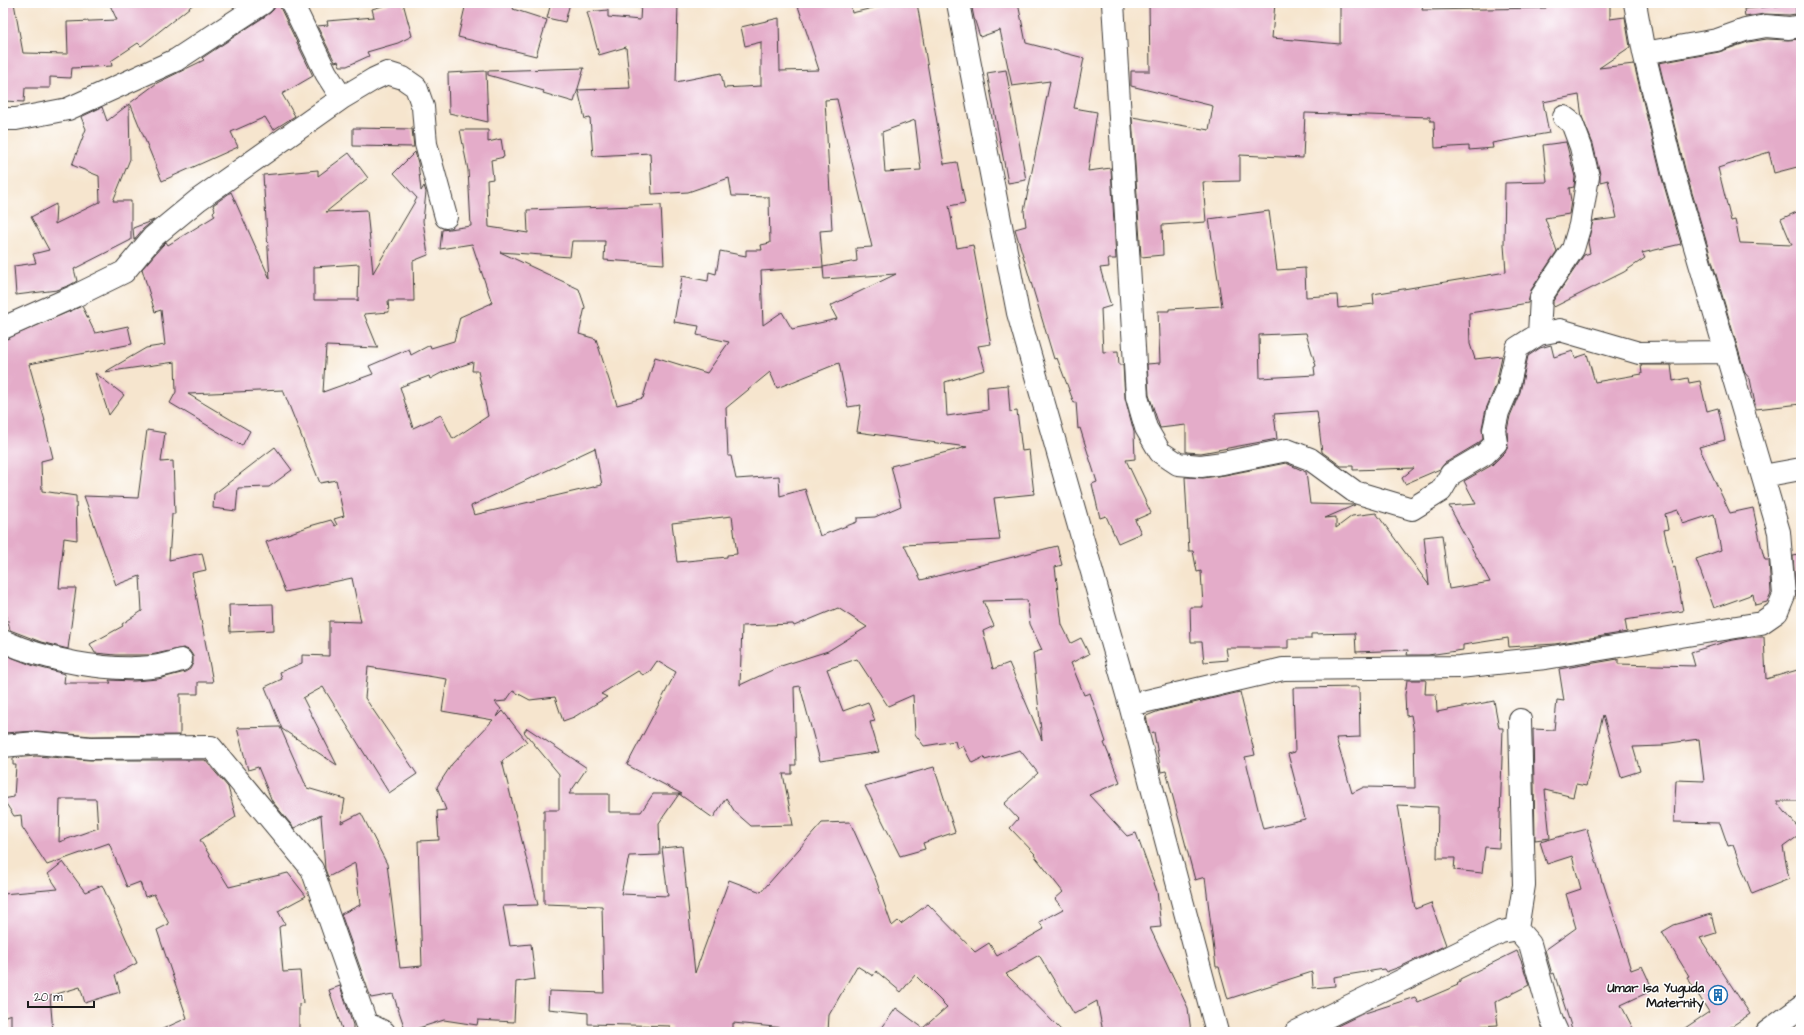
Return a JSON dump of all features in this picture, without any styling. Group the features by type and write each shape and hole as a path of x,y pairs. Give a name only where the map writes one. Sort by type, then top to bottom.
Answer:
{"street":[{"path":"3,120 68,109 169,64 263,3"},
{"path":"292,3 326,73 342,98"},
{"path":"958,3 1018,313 1130,705 1217,1032"},
{"path":"1113,3 1137,397 1146,428 1160,452 1178,464 1201,466 1287,450 1310,459 1355,492 1412,509 1441,491 1451,474 1485,454 1496,443 1494,430 1498,412 1508,390 1517,348 1539,334 1560,330 1639,353 1725,352"},
{"path":"1130,705 1283,669 1459,667 1546,658 1761,623 1777,612 1784,595 1780,532 1725,352 1673,172 1644,53 1635,3"},
{"path":"1644,53 1717,40 1745,30 1766,26 1789,28 1801,26"},
{"path":"3,328 75,296 124,272 153,237 198,200 342,98 374,79 387,74 403,78 416,87 423,107 426,144 446,217"},
{"path":"1539,334 1541,297 1573,249 1580,225 1588,177 1581,147 1572,124 1564,117"},
{"path":"1763,476 1801,469"},
{"path":"3,641 38,653 95,667 152,667 182,660"},
{"path":"1520,720 1524,885 1517,929 1530,944 1552,1022 1557,1032"},
{"path":"3,746 36,743 90,748 211,747 312,868 366,1023 384,1032"},
{"path":"1296,1032 1501,932 1517,929"},
{"path":"1767,1032 1801,1007"}],"building":[{"path":"3,3 14,3 23,53 68,54 67,22 117,20 109,3 195,3 141,46 138,43 111,61 112,66 72,68 71,78 50,77 50,88 25,88 24,102 3,101"},
{"path":"275,3 278,3 313,76 282,94 295,116 273,130 265,117 231,132 238,147 162,181 130,103 157,83 204,60 202,58 270,13 274,9"},
{"path":"393,3 403,3 412,36 398,43 367,52 369,56 347,66 340,66 338,61 335,62 317,26 328,25 327,21 374,17 372,9"},
{"path":"466,3 515,3 513,9 547,20 536,56 458,37"},
{"path":"551,3 570,3 565,22 547,18"},
{"path":"641,3 678,3 676,82 721,73 724,88 761,86 761,42 745,46 741,27 779,18 780,71 819,70 797,3 850,3 852,13 893,3 917,3 944,164 957,162 965,203 949,206 957,248 973,245 991,344 978,346 985,370 945,382 947,416 988,410 987,387 1008,385 1010,412 1017,411 1022,451 1029,450 1034,494 994,498 1000,540 904,545 921,580 1057,546 1062,565 1055,567 1062,625 1071,643 1081,638 1089,654 1071,663 1084,695 1090,693 1106,742 1104,743 1120,782 1089,795 1127,836 1136,833 1157,891 1161,927 1150,928 1188,1008 1191,1032 1103,1032 1097,1001 1074,1014 1039,955 1006,974 1063,1032 879,1032 896,1008 923,1028 947,1007 915,975 901,992 876,971 873,976 857,966 829,1015 828,1032 805,1032 785,1030 785,1028 733,1023 733,1032 670,1032 670,1026 588,1024 588,1013 548,1009 549,991 604,993 602,906 544,904 544,810 559,810 559,774 524,732 527,728 587,768 569,794 609,794 609,812 641,812 653,794 679,794 682,794 627,765 676,672 657,661 650,671 643,675 638,671 601,694 607,697 574,717 563,721 555,697 530,700 513,691 506,701 495,702 501,709 497,717 503,711 527,742 502,761 538,905 503,906 510,946 531,944 535,979 516,982 514,1022 478,1020 477,1025 444,1020 406,1032 393,994 371,998 341,914 360,905 355,863 328,877 325,869 321,815 294,828 272,801 258,767 248,770 237,728 280,727 307,788 345,799 341,823 361,813 387,864 400,968 422,966 418,841 439,840 437,811 446,810 437,787 452,764 493,720 442,711 447,679 368,667 365,698 417,774 389,793 323,687 303,698 337,765 282,729 265,687 282,679 280,672 302,663 302,655 329,656 329,621 361,622 352,578 285,592 266,542 331,520 335,526 337,525 334,519 344,516 336,480 320,483 283,390 188,394 250,431 242,446 170,403 176,392 175,362 105,372 146,348 165,345 161,310 155,312 142,269 166,242 168,245 215,216 213,212 215,210 213,205 231,192 270,279 263,175 318,170 318,176 349,153 368,178 326,212 367,210 373,273 417,198 394,173 415,152 418,163 421,191 424,186 426,192 423,221 428,255 413,261 414,301 388,301 389,312 364,314 378,348 326,346 323,392 373,374 369,366 409,349 411,355 430,345 431,348 454,341 460,317 492,303 472,244 440,249 442,230 471,226 468,170 460,130 488,130 488,142 501,139 504,157 491,160 493,179 487,180 489,227 528,233 527,210 661,205 664,264 604,260 605,241 572,241 570,257 500,252 579,289 585,307 579,334 596,339 617,405 643,398 655,357 707,373 729,342 697,335 699,326 674,322 682,276 708,281 709,272 716,274 720,251 746,256 746,250 762,250 761,245 770,243 769,197 732,196 729,178 688,192 652,194 650,153 593,156 590,118 585,119 578,90 630,88 626,47 599,55 587,12 608,10 608,17 640,20","holes":["837,99 872,247 856,248 857,261 823,267 820,231 832,230 825,100","915,120 921,170 885,172 882,132","359,264 358,301 314,300 314,267","823,267 824,279 896,274 830,306 837,319 792,329 782,312 763,325 761,271","473,362 472,371 478,371 488,416 453,439 441,415 413,428 400,387 429,376 430,379 443,372","839,363 848,407 861,405 857,432 967,447 891,466 901,506 875,517 857,518 857,522 820,536 805,489 780,496 779,476 736,479 731,456 728,456 726,408 770,372 777,388","595,448 602,485 474,515 471,506","732,516 737,554 727,555 727,557 677,562 672,523","1027,600 1030,624 1042,650 1033,653 1042,740 1009,663 993,669 983,631 994,626 983,601","838,608 867,627 828,651 781,666 740,685 742,626 793,624 794,626","857,659 888,706 913,695 915,734 924,746 955,741 957,749 963,746 972,763 984,757 985,760 1020,750 1038,773 1004,804 1018,819 1010,828 1035,854 1034,855 1063,892 1055,899 1063,909 1039,922 1044,929 997,956 989,943 975,952 928,904 901,924 898,921 892,926 876,880 850,822 822,823 761,892 729,880 695,973 682,846 662,848 668,896 621,894 629,856 660,855 659,823 679,794 713,818 726,798 735,812 751,826 793,825 783,774 792,774 792,765 796,765 794,687 800,686 820,761 879,752 870,722 875,721 868,702 843,711 827,669"]},
{"path":"971,3 1018,3 1026,43 1084,58 1074,108 1097,112 1088,171 1111,168 1116,259 1108,259 1109,267 1100,268 1111,306 1101,309 1103,352 1118,351 1119,365 1123,365 1125,398 1134,432 1135,459 1126,460 1151,513 1135,520 1141,533 1118,543 1106,516 1100,518 1092,484 1097,482 1080,428 1078,429 1076,402 1074,403 1057,358 1054,359 1015,229 1026,226 1024,211 1050,81 1012,86 1000,30 980,37"},
{"path":"1149,3 1275,3 1272,38 1340,44 1340,3 1423,3 1422,10 1546,8 1546,3 1610,3 1610,19 1625,17 1630,47 1599,68 1634,64 1661,175 1681,244 1642,253 1645,258 1624,272 1554,307 1553,306 1553,301 1584,255 1590,253 1588,242 1593,221 1617,218 1608,180 1600,182 1600,174 1593,144 1582,117 1579,95 1543,102 1549,133 1492,143 1493,148 1469,150 1469,146 1435,148 1434,121 1430,121 1430,117 1305,113 1303,158 1240,155 1240,181 1203,182 1206,222 1162,225 1163,255 1141,257 1132,117 1209,130 1213,106 1131,86 1131,71 1150,71"},
{"path":"1796,4 1796,14 1764,14 1745,17 1744,9"},
{"path":"1767,39 1801,39 1801,166 1774,173 1769,152 1718,168 1731,221 1735,220 1740,243 1792,245 1781,219 1801,210 1801,404 1756,409 1750,379 1745,373 1685,169 1659,63 1719,52 1748,42"},
{"path":"584,68 574,102 543,93 544,91 488,75 488,71"},
{"path":"1006,70 1026,180 1008,183 987,73"},
{"path":"486,71 488,122 449,113 448,73"},
{"path":"129,104 130,159 113,201 131,201 131,240 74,269 77,281 70,285 57,290 16,295 14,266 36,263 33,254 49,250 31,217 56,204 55,224 100,202 99,176 72,165 86,129 81,117 102,107 107,121"},
{"path":"353,128 412,129 414,147 353,146"},
{"path":"1566,142 1575,177 1574,187 1569,188 1571,201 1569,214 1545,218 1557,251 1531,290 1528,303 1469,313 1470,344 1475,359 1502,356 1496,385 1486,409 1482,428 1483,439 1477,444 1445,463 1440,469 1405,484 1402,478 1414,468 1353,470 1353,466 1341,466 1322,452 1317,411 1274,414 1277,439 1201,453 1186,452 1186,425 1160,428 1149,395 1147,364 1160,363 1158,311 1222,306 1209,219 1269,211 1277,270 1305,268 1306,297 1337,295 1338,308 1374,304 1373,294 1506,272 1504,245 1505,183 1547,182 1543,145","holes":["1306,333 1316,366 1314,367 1315,375 1260,378 1259,335"]},
{"path":"154,220 143,229 134,240 133,228"},
{"path":"82,306 95,333 128,326 132,344 29,364 45,421 53,458 41,461 42,491 76,496 77,540 64,538 59,588 76,588 68,649 41,642 10,630 3,600 3,340"},
{"path":"1551,345 1554,357 1573,351 1575,358 1587,354 1595,382 1642,374 1641,365 1671,365 1673,381 1688,378 1689,383 1700,381 1707,411 1718,408 1725,440 1699,447 1730,513 1753,508 1763,554 1765,560 1769,560 1771,593 1767,602 1755,605 1753,594 1714,608 1696,559 1721,550 1714,514 1683,524 1678,510 1665,514 1668,529 1664,530 1673,568 1675,567 1683,611 1625,620 1627,632 1555,644 1509,647 1508,638 1463,645 1463,650 1428,655 1407,655 1408,650 1356,652 1355,633 1311,634 1311,639 1288,639 1288,648 1226,648 1228,660 1204,662 1202,642 1191,642 1190,607 1203,607 1201,571 1197,572 1193,551 1189,551 1185,477 1203,478 1225,475 1286,463 1306,472 1310,504 1355,505 1325,518 1336,517 1336,528 1352,516 1376,513 1429,585 1424,537 1442,535 1449,589 1490,582 1449,506 1476,504 1464,481 1492,465 1505,452 1508,447 1507,430 1510,416 1520,392 1528,356 1540,348"},
{"path":"95,373 124,395 109,415"},
{"path":"147,430 165,433 161,462 173,461 175,514 172,514 169,560 202,553 206,570 192,573 213,682 198,682 198,694 180,694 180,735 91,736 37,731 3,733 3,654 34,666 65,674 64,683 111,683 109,680 134,681 158,679 185,672 190,669 193,663 193,656 189,650 183,648 151,655 116,655 95,653 90,644 123,626 122,624 142,611 140,576 116,585 84,496 138,498"},
{"path":"275,447 292,470 269,487 238,488 236,511 213,508 214,494"},
{"path":"1799,555 1801,568 1801,596 1796,596 1793,556"},
{"path":"273,604 274,630 230,632 229,605"},
{"path":"1751,637 1764,637 1766,679 1801,669 1801,780 1799,780 1799,801 1776,801 1801,831 1801,834 1783,847 1789,879 1752,894 1733,845 1728,846 1720,823 1674,822 1676,780 1704,781 1699,739 1663,744 1663,746 1633,747 1640,771 1621,777 1603,715 1586,786 1576,784 1573,797 1545,790 1550,838 1535,840 1533,729 1554,730 1557,700 1564,701 1559,669 1618,659 1618,664 1695,666 1691,652 1728,641"},
{"path":"1407,680 1426,680 1425,694 1436,694 1437,712 1494,701 1499,728 1503,728 1499,848 1485,847 1482,873 1454,870 1455,858 1437,858 1438,807 1398,805 1415,909 1431,903 1446,945 1386,972 1384,969 1334,977 1335,986 1313,988 1312,972 1228,999 1219,967 1216,967 1205,877 1195,880 1166,771 1161,772 1154,732 1150,733 1146,716 1159,711 1240,692 1255,755 1245,757 1263,829 1305,819 1288,754 1295,752 1293,688 1359,687 1360,737 1336,738 1352,793 1364,787 1415,788 1414,732 1411,715 1406,716 1405,695"},
{"path":"36,756 90,760 205,760 228,787 236,817 200,840 229,887 288,873 306,896 278,911 285,924 279,927 283,972 300,971 303,1003 299,1004 299,1032 156,1032 187,1018 157,930 169,924 154,894 145,897 140,882 127,887 109,843 47,865 22,827 21,815 14,816 3,799 14,797 16,765 13,765 13,758","holes":["60,799 96,799 98,828 59,842"]},
{"path":"934,767 955,832 923,843 925,849 900,856 865,786"},
{"path":"1587,829 1602,882 1631,970 1642,966 1653,990 1621,1005 1635,1032 1573,1032 1545,950 1576,928 1566,894 1581,889 1572,856 1547,864 1540,842"},
{"path":"63,862 85,892 102,885 137,963 115,975 120,992 85,1003 80,987 50,996 53,1032 11,1032 11,1014 3,1017 3,894 58,889 48,874"},
{"path":"1711,914 1716,933 1700,938 1750,1014 1723,1032 1679,1032 1709,1012 1687,977 1689,976 1662,932 1674,925"},
{"path":"1517,951 1529,985 1495,1002 1498,1025 1482,1026 1483,1032 1325,1032 1362,1014 1415,997 1418,1002 1458,985 1457,984 1460,982 1460,979"},
{"path":"340,986 353,1025 353,1032 343,1032 329,990"}],"place":[{"name":"Umar Isa Yuguda Maternity","path":"1718,995"}]}
